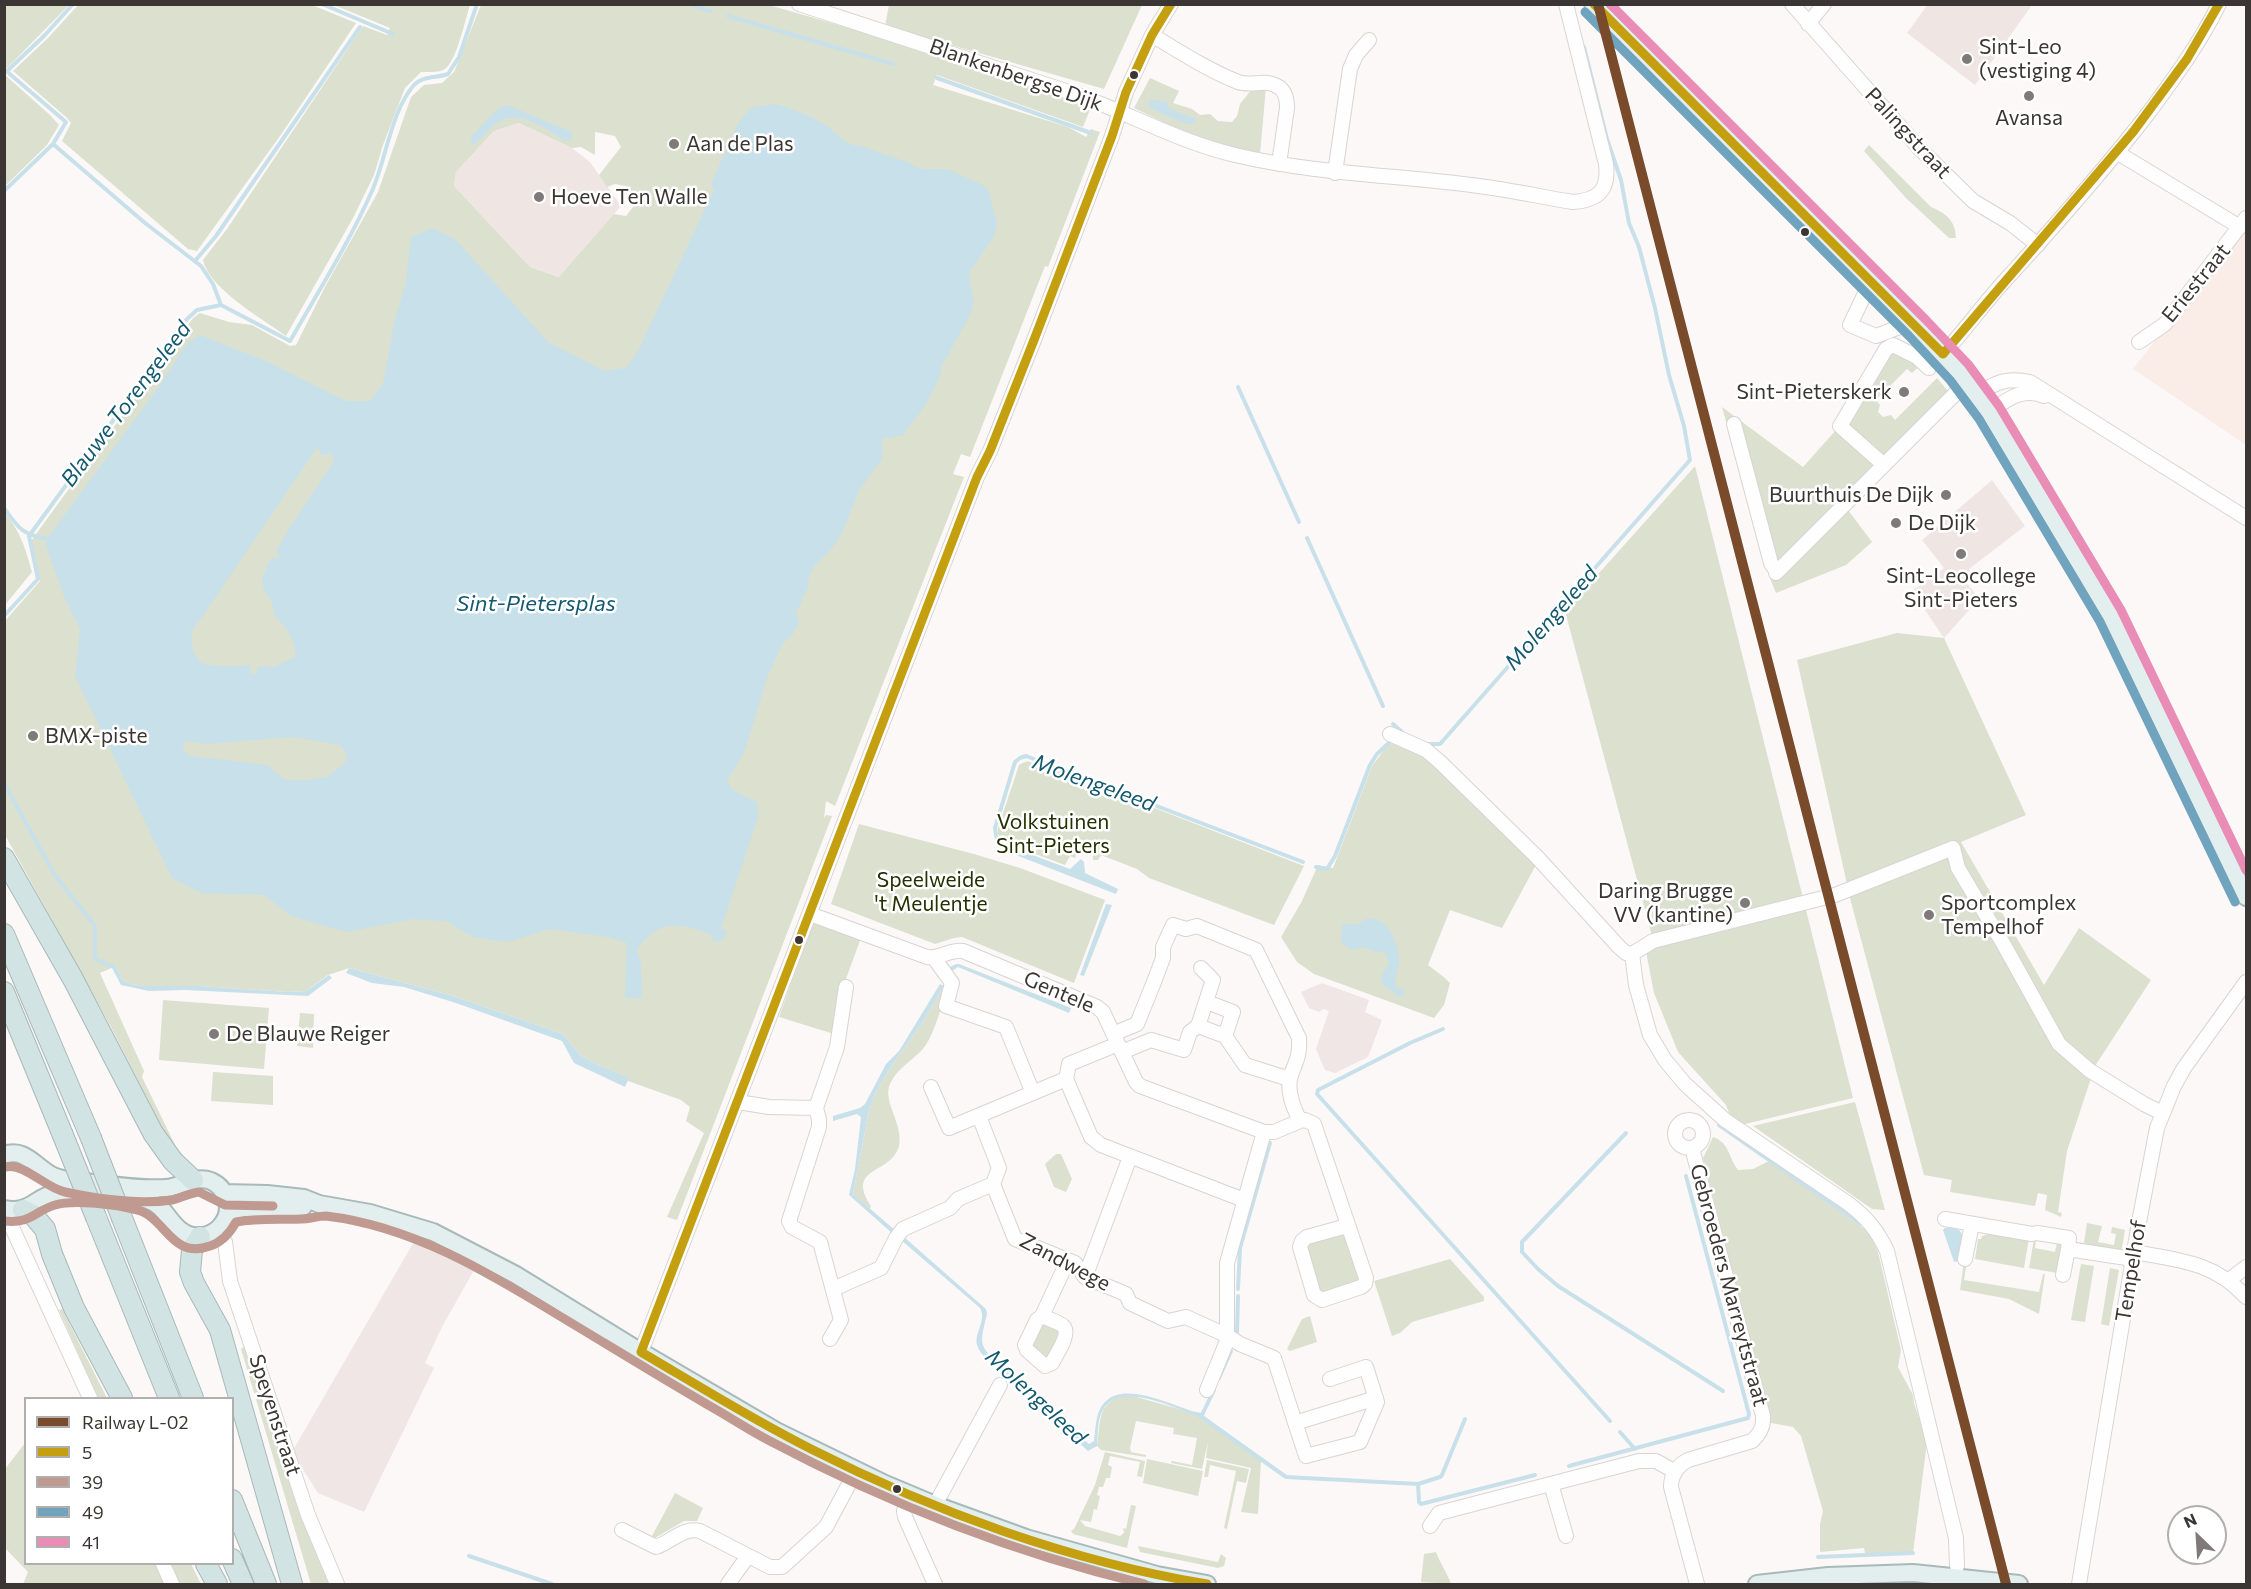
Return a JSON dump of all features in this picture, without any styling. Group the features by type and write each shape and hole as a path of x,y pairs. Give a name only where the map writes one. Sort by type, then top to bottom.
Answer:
{"highway":[{"path":"4,858 73,978 153,1133 173,1161 193,1180"},
{"path":"4,934 91,1138 193,1397"},
{"path":"4,992 169,1397"},
{"path":"11,1210 33,1215 45,1229 52,1254 74,1308 121,1397"},
{"path":"214,1236 192,1250 190,1272 220,1330 292,1584"},
{"path":"234,1505 266,1584"},
{"path":"234,1564 243,1584"},
{"path":"207,1565 217,1584"}],"main road":[{"path":"1593,4 1913,322 1934,364 1976,395 1989,412 2111,616 2247,897"},
{"path":"4,1155 23,1155 53,1177 66,1180 169,1188 193,1180 210,1181 224,1193 228,1212 225,1222 214,1236 182,1231 157,1204 140,1198 65,1192 49,1194 11,1210"},
{"path":"224,1193 304,1198 319,1204 405,1222 460,1244 516,1275 776,1431 856,1471 935,1505 1026,1539 1158,1575 1207,1584"},
{"path":"228,1212 245,1208 303,1207 319,1204"},
{"path":"1758,1584 1828,1576 1913,1573 2019,1584"}],"street":[{"name":"Blankenbergse Dijk","path":"799,4 1078,94 1183,139 1233,155 1335,173 1478,186 1573,202 1586,201 1596,196 1604,189 1607,177 1606,164 1566,4"},
{"path":"641,1352 977,477 990,451 1034,340 1126,92 1152,35 1171,4"},
{"name":"Palingstraat","path":"1792,4 1919,148 1973,201 2010,223 2038,245"},
{"path":"1808,24 1824,4"},
{"path":"1884,465 1840,426 1886,349 1893,345 1934,364 2118,153 2185,63 2208,27 2219,4"},
{"path":"1152,35 1239,83 1265,82 1277,85 1287,99 1280,164"},
{"path":"1335,173 1350,69 1356,54 1369,40"},
{"path":"2118,153 2243,222"},
{"name":"Eriestraat","path":"2139,342 2165,324 2243,222"},
{"path":"1872,281 1850,325 1876,336 1913,322"},
{"path":"1976,395 1986,388 2014,378 2030,381 2063,404 2247,518"},
{"path":"1734,424 1771,563 1777,573 1957,392"},
{"path":"1989,412 2025,392 2033,392 2063,404"},
{"path":"1390,734 1426,750 1440,762 1537,857 1626,953 1632,954 1653,941 1835,895 1953,848 1958,868 2059,1044 2089,1070 2162,1113"},
{"path":"810,914 933,958 952,983 946,1006 1006,1027 1033,1093"},
{"path":"1118,1043 1137,1024 1163,958 1162,947 1173,925 1186,929 1197,926 1256,950 1299,1038 1300,1053 1291,1076 1292,1104 1307,1122 1347,1226 1366,1278 1365,1284 1361,1287 1322,1300 1314,1295 1300,1247 1302,1241 1306,1237 1347,1226"},
{"name":"Gentele","path":"933,958 952,951 963,951 1097,1007 1104,1012 1136,1082 1140,1086 1264,1132"},
{"path":"1632,954 1636,985 1650,1035 1665,1060 1685,1084 1725,1120 1849,1204 1867,1218 1879,1233 1887,1251 1924,1400 1956,1538 1957,1566"},
{"path":"1201,968 1214,980 1198,1026 1190,1032 1184,1050 1151,1040 1118,1043 1069,1064 1066,1079 1090,1137 1101,1145 1244,1200"},
{"name":"Tempelhof","path":"2079,1584 2083,1574 2152,1147 2162,1113 2184,1068 2247,982"},
{"path":"830,1339 841,1320 820,1242 792,1227 789,1221 819,1127 816,1108 837,1047 846,987"},
{"path":"1207,1002 1233,1012 1225,1036"},
{"path":"1198,1026 1225,1036 1245,1065 1283,1077 1291,1076"},
{"path":"932,1087 949,1128 1066,1079"},
{"path":"738,1102 769,1107 816,1108"},
{"name":"Zandwege","path":"979,1116 999,1168 993,1184 1016,1239 1076,1263 1085,1277 1126,1294 1130,1303 1168,1321 1186,1317 1274,1358 1306,1456 1360,1442 1377,1402 1376,1398"},
{"path":"1207,1390 1228,1336 1227,1263 1264,1132 1274,1132 1307,1122"},
{"name":"Gebroeders Marreytstraat","path":"1674,1471 1691,1458 1752,1441 1758,1436 1764,1423 1692,1148"},
{"path":"1085,1277 1130,1157"},
{"path":"833,1289 881,1268 903,1229 950,1208 958,1199 993,1184"},
{"path":"11,1210 90,1397"},
{"path":"1945,1219 2069,1238 2063,1275"},
{"path":"1965,1259 1972,1224"},
{"name":"Speyenstraat","path":"214,1236 248,1329 308,1515 337,1584"},
{"path":"2068,1249 2190,1262 2206,1267 2229,1280 2247,1297"},
{"path":"1042,1317 1068,1260"},
{"path":"2229,1280 2247,1267"},
{"path":"1295,1423 1376,1398 1366,1367 1330,1379"},
{"path":"935,1505 1000,1385"},
{"path":"1430,1526 1438,1513 1639,1461 1656,1461 1674,1471 1671,1488 1693,1582"},
{"path":"622,1530 656,1547 693,1529 776,1568 789,1562 826,1527 856,1471"},
{"path":"1551,1484 1566,1536"},
{"path":"909,1494 903,1511 935,1584"},
{"path":"728,1584 748,1556"},
{"path":"164,1565 172,1584"}],"shaded area":[{"name":"Sint-Leo (vestiging 4)","path":"1928,4 2032,5 1975,85 1907,33"},
{"name":"Hoeve Ten Walle","path":"519,123 572,148 590,162 621,206 560,277 530,267 454,186 456,172 494,131"},
{"path":"2246,224 2246,445 2133,369"},
{"name":"Sint-Leocollege Sint-Pieters","path":"1992,480 2025,526 1969,569 1971,574 1964,579 1979,599 1944,638 1912,591 1944,568 1922,540"},
{"path":"1322,983 1369,1000 1365,1012 1382,1020 1368,1057 1335,1073 1325,1070 1316,1049 1329,1011 1324,1009 1319,1012 1309,1008 1301,992"},
{"path":"415,1240 474,1270 425,1363 434,1368 364,1512 318,1493 292,1452"}],"green space":[{"path":"5,4 69,4 7,68 4,65"},
{"path":"79,4 312,5 356,23 280,136 197,251 188,249 62,141 71,123 13,71"},
{"path":"334,5 470,5 457,49 449,64 440,71 421,72 405,88 374,175 353,218 286,336 251,312 215,282 203,260 227,229 363,26 387,35 390,28"},
{"path":"481,5 769,5 942,55 1091,107 1083,127 937,75 933,85 1068,127 1086,137 1091,129 1100,132 1048,267 1045,266 970,457 961,454 953,474 964,477 835,806 826,801 824,818 826,815 832,816 677,1220 667,1217 704,1133 686,1121 690,1107 681,1100 628,1081 628,1078 580,1055 563,1034 450,995 349,968 328,975 306,991 288,992 199,986 138,986 123,981 116,966 100,973 144,1071 142,1077 177,1149 164,1132 110,1025 5,835 4,622 40,581 31,541 193,318 200,313 229,322 252,325 290,346 296,345 325,287 378,192 411,97 424,85 442,83 454,72","holes":["519,123 572,148 581,147 595,155 595,132 615,136 621,147 599,175 607,187 615,184 625,186 632,195 633,207 626,216 614,214 559,277 530,267 454,186 456,172 494,131"]},
{"path":"889,5 1142,5 1104,89 885,26"},
{"path":"5,75 59,125 47,145 5,186"},
{"path":"1150,78 1179,91 1173,103 1192,109 1200,115 1210,114 1218,121 1232,122 1237,116 1240,104 1252,89 1266,87 1260,154 1192,136 1134,108"},
{"path":"1869,145 1931,207 1949,218 1956,238 1949,238 1906,198 1864,151"},
{"path":"1880,347 1922,364 1912,373 1907,369 1876,400 1880,405 1878,412 1883,417 1891,415 1895,420 1937,378 1954,398 1848,510 1872,542 1846,565 1776,593 1769,576 1722,407 1803,467 1836,430 1833,427"},
{"path":"1695,466 1853,1098 1737,1126 1733,1123 1726,1105 1678,1052 1654,993 1646,952 1655,947 1565,611"},
{"path":"5,513 22,541 32,572 5,605"},
{"name":"Sportcomplex Tempelhof","path":"1897,633 1944,638 2026,815 1961,842 2044,985 2079,928 2151,980 2095,1066 2067,1151 2058,1212 2062,1213 2061,1217 2045,1210 2047,1195 2038,1193 2035,1206 1950,1192 1952,1180 1924,1175 1851,902 1797,660"},
{"path":"1395,742 1423,752 1537,863 1502,928 1450,910 1428,965 1450,983 1444,1005 1434,1018 1314,974 1297,962 1281,937 1302,901 1318,865 1333,868 1372,766 1387,746"},
{"name":"Volkstuinen Sint-Pieters","path":"1027,761 1067,774 1304,866 1274,925 1149,878 1137,869 1101,855 1098,860 1093,860 1093,855 1078,850 1075,858 1070,856 1065,865 1005,843 998,834 998,828 1019,765"},
{"name":"Speelweide 't Meulentje","path":"859,824 1020,868 1105,900 1074,983 962,937 935,944 831,904"},
{"path":"812,924 861,938 843,987 838,990 834,1034 779,1017"},
{"path":"946,986 941,999 943,1004 929,1040 922,1050 896,1074 890,1084 889,1098 899,1130 899,1146 888,1162 866,1177 863,1184 864,1193 871,1206 870,1209 853,1194 869,1110 890,1068 924,1020"},
{"name":"De Blauwe Reiger","path":"163,1000 269,1008 264,1069 159,1060"},
{"name":"De Blauwe Reiger","path":"300,1013 314,1014 313,1048 297,1046"},
{"name":"De Blauwe Reiger","path":"213,1072 273,1076 273,1105 211,1101"},
{"path":"1855,1102 1885,1210 1872,1209 1753,1126"},
{"path":"1713,1137 1723,1143 1738,1170 1753,1169 1769,1161 1870,1233 1878,1252 1901,1350 1898,1367 1913,1395 1927,1442 1913,1553 1865,1554 1864,1548 1820,1552 1820,1524 1823,1511 1801,1436 1793,1427 1771,1423 1703,1158"},
{"path":"1056,1154 1061,1154 1072,1179 1066,1192 1054,1187 1045,1164"},
{"path":"2087,1223 2102,1226 2098,1242 2114,1245 2116,1234 2111,1233 2112,1227 2125,1230 2121,1253 2077,1246 2074,1242 2084,1243"},
{"path":"1343,1231 1360,1279 1356,1284 1321,1294 1317,1292 1304,1244"},
{"path":"1994,1233 2029,1238 2024,1268 1975,1259 1978,1239"},
{"path":"2034,1239 2036,1239 2035,1248 2055,1252 2057,1242 2062,1243 2057,1273 2029,1268"},
{"path":"1450,1259 1484,1297 1484,1301 1412,1322 1400,1333 1392,1336 1374,1281"},
{"path":"1964,1261 1967,1261 1964,1280 2039,1292 2043,1274 2045,1274 2039,1314 2009,1299 1960,1290"},
{"path":"2081,1264 2094,1266 2085,1322 2071,1320"},
{"path":"2110,1268 2119,1270 2109,1326 2101,1324"},
{"path":"62,1309 106,1397 98,1397 59,1310"},
{"path":"1310,1316 1317,1342 1290,1351 1287,1349 1302,1319"},
{"path":"1044,1322 1060,1330 1050,1359 1045,1361 1031,1344 1038,1326"},
{"path":"245,1346 293,1491 329,1584 311,1584 241,1349"},
{"path":"1124,1395 1204,1416 1261,1460 1258,1514 1241,1512 1251,1468 1206,1458 1208,1442 1202,1469 1171,1463 1172,1461 1192,1465 1197,1438 1173,1434 1174,1428 1136,1421 1131,1452 1146,1455 1146,1457 1101,1450 1097,1446 1104,1409 1109,1403"},
{"path":"24,1444 24,1565 155,1565 164,1584 23,1584 28,1572 5,1548 5,1469"},
{"path":"1105,1452 1145,1461 1142,1477 1137,1476 1140,1462 1110,1456 1108,1465 1112,1467 1110,1478 1106,1478 1103,1487 1099,1487 1097,1510 1094,1509 1091,1522 1080,1520 1085,1526 1120,1536 1124,1533 1123,1528 1126,1529 1131,1505 1136,1506 1127,1548 1073,1534 1071,1531 1095,1485"},
{"path":"1147,1459 1203,1471 1198,1496 1143,1483"},
{"path":"1207,1460 1249,1469 1246,1483 1237,1481 1227,1529 1224,1528 1236,1471 1210,1465 1208,1477 1204,1477"},
{"path":"675,1493 703,1508 697,1521 684,1521 655,1538 652,1536"},
{"path":"1138,1546 1218,1562 1221,1554 1226,1558 1224,1566 1218,1568 1140,1552"},
{"path":"1436,1552 1451,1584 1421,1582 1424,1554"},
{"path":"170,1565 192,1565 201,1584 179,1584"}],"water":[{"path":"1149,100 1167,101 1171,109 1197,118 1192,124 1176,120 1149,106"},
{"name":"Sint-Pietersplas","path":"775,104 788,108 824,124 849,144 910,163 915,167 947,169 983,185 989,192 997,224 994,236 971,270 969,279 974,299 971,313 941,367 940,377 924,407 903,435 882,439 882,459 860,489 841,535 829,552 814,566 808,579 809,585 796,613 799,623 793,634 783,643 768,675 744,753 727,781 732,790 757,802 758,817 721,928 727,931 724,939 717,942 710,934 678,926 670,926 653,932 637,949 641,964 642,998 625,998 627,943 609,937 549,929 508,942 473,937 446,921 412,919 347,932 291,916 264,895 201,893 172,878 75,676 80,629 65,599 46,546 47,539 153,395 187,344 200,335 268,362 346,401 370,401 383,384 394,324 406,281 411,237 432,228 455,239 548,342 604,371 626,368 638,351 714,190 711,184 738,124 750,108","holes":["316,449 320,450 321,455 331,453 334,461 288,530 276,552 279,558 271,558 262,579 264,590 272,602 275,617 287,629 293,640 295,657 274,667 258,666 257,674 250,673 251,665 220,666 201,663 193,651 191,633","294,737 340,745 347,755 345,763 327,777 287,780 267,765 190,756 182,748 186,741 205,744"]},
{"path":"507,105 572,132 572,140 565,141 542,126 525,119 507,118 498,122 473,145 470,138 496,110"},
{"path":"995,838 1003,844 1070,869 1081,859 1084,862 1085,873 1118,889 1116,894 1003,850 996,844"},
{"path":"1106,904 1112,905 1084,976 1080,975"},
{"path":"1368,918 1382,922 1395,941 1399,958 1396,987 1403,990 1405,994 1400,997 1383,985 1381,977 1389,963 1385,952 1365,948 1351,950 1340,941 1343,924 1357,924"},
{"path":"956,964 1071,1008 1069,1013 958,967 952,971 948,968"},
{"path":"116,966 123,981 138,986 199,986 288,992 306,991 329,975 332,978 308,996 185,990 149,991 121,985 112,968"},
{"path":"349,968 450,995 563,1034 580,1055 629,1078 625,1087 574,1063 562,1041 404,987 372,983 346,973"},
{"path":"940,984 944,986 924,1020 890,1068 875,1094 869,1110 853,1194 896,1231 893,1234 849,1195 855,1169 861,1117 857,1114 833,1121 833,1116 860,1108 865,1104 886,1064 899,1051"},
{"path":"1955,1227 1961,1233 1963,1242 1959,1261 1954,1262 1943,1230"},
{"path":"904,1237 986,1309 983,1346 1006,1370 1003,1373 984,1357 977,1345 982,1317 980,1308 901,1240"},
{"path":"1013,1378 1089,1444 1094,1441 1102,1405 1114,1396 1136,1394 1148,1396 1205,1414 1202,1417 1150,1399 1122,1397 1111,1401 1103,1410 1099,1423 1097,1446 1088,1451 1011,1381"}],"waterway":[{"path":"7,71 73,4"},
{"path":"322,4 393,34"},
{"name":"Blauwe Torengeleed","path":"4,616 38,579 29,536 187,319 197,310 221,305 290,341 333,267 372,191 394,122 406,96 417,82 448,74 459,57 477,4"},
{"path":"690,4 710,11"},
{"path":"728,16 893,64"},
{"path":"195,261 216,236 360,27"},
{"path":"1429,744 1440,744 1690,460 1655,308 1639,247 1629,223 1621,180 1607,139 1584,47"},
{"path":"4,69 66,122 53,144 145,223 201,266 213,284 221,305"},
{"path":"937,78 1091,133"},
{"path":"4,191 53,144"},
{"path":"1238,387 1299,522"},
{"path":"4,508 26,533 47,539"},
{"path":"1307,538 1383,706"},
{"path":"1393,724 1403,733"},
{"name":"Molengeleed","path":"1316,867 1327,869 1335,856 1370,765 1377,754 1392,740"},
{"name":"Molengeleed","path":"997,841 995,828 1015,762 1026,756 1303,862"},
{"path":"4,783 54,874 95,926 95,959 114,967"},
{"path":"1443,1029 1410,1043 1318,1090 1317,1094 1610,1421"},
{"path":"1719,1125 1861,1224"},
{"path":"1626,1133 1522,1242 1522,1252 1558,1286 1723,1391"},
{"path":"1238,1289 1240,1248 1270,1143"},
{"path":"1569,1466 1748,1418 1749,1414 1686,1176"},
{"path":"1237,1333 1238,1296"},
{"path":"1219,1378 1231,1351"},
{"name":"Molengeleed","path":"1002,1369 1016,1383"},
{"path":"1202,1415 1214,1390"},
{"path":"1199,1415 1286,1477 1418,1484 1442,1475 1465,1419"},
{"path":"1620,1432 1635,1449"},
{"path":"1418,1484 1421,1504 1535,1475"},
{"path":"1818,1557 1913,1553"},
{"path":"469,1556 552,1584"}],"rail line":[{"name":"L-02","path":"1598,4 2006,1584"}],"transit line":[{"name":"5","path":"641,1352 977,477 990,451 1034,340 1112,136 1126,92 1152,35 1171,4"},
{"name":"5","path":"1594,4 1943,354"},
{"name":"41","path":"1610,4 1926,320 1968,364 1999,406 2121,610 2246,870"},
{"name":"5","path":"1943,354 2133,132 2187,59 2219,4"},
{"name":"49","path":"1585,12 1909,336 1950,380 1979,419 2100,622 2235,902"},
{"name":"39","path":"6,1167 28,1172 58,1190 104,1199 132,1202 159,1201 172,1200 199,1192 225,1205 273,1206"},
{"name":"39","path":"4,1221 21,1221 63,1203 108,1205 147,1214 177,1243 197,1249 222,1240 236,1222 244,1221 326,1216 357,1221 388,1230 418,1240 475,1267 760,1436 859,1485 999,1541 1144,1584"},
{"name":"5","path":"641,1352 789,1438 905,1493 1004,1532 1055,1548 1105,1562 1207,1584"}],"place":[{"name":"Sint-Leo (vestiging 4)","path":"1967,59"},
{"name":"Avansa","path":"2029,96"},
{"name":"Aan de Plas","path":"674,144"},
{"name":"Hoeve Ten Walle","path":"539,197"},
{"name":"Sint-Pieterskerk","path":"1904,392"},
{"name":"Buurthuis De Dijk","path":"1946,495"},
{"name":"De Dijk","path":"1896,523"},
{"name":"Sint-Leocollege Sint-Pieters","path":"1961,554"},
{"name":"BMX-piste","path":"33,736"},
{"name":"Daring Brugge VV (kantine)","path":"1745,903"},
{"name":"Sportcomplex Tempelhof","path":"1929,915"},
{"name":"De Blauwe Reiger","path":"214,1034"}]}
